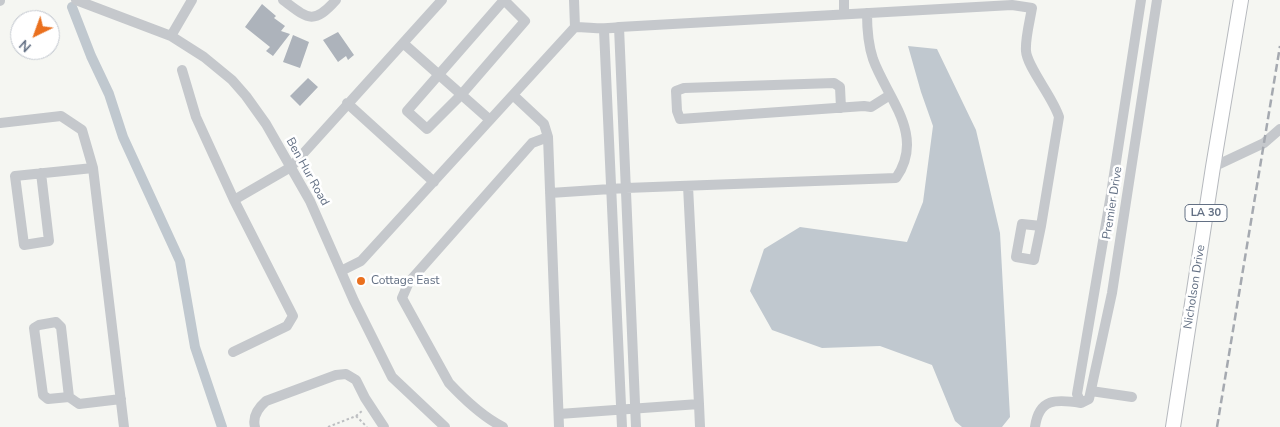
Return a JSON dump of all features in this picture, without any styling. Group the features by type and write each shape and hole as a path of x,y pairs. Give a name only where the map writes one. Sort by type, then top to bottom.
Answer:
{"main road":[{"name":"Nicholson Drive","path":"1174,427 1213,167 1241,0"}],"street":[{"name":"Ben Hur Road","path":"76,0 171,36 204,57 232,80 246,96 266,124 310,201 392,378 445,427"},
{"path":"171,36 192,0"},
{"path":"283,0 302,15 313,17 324,14 336,0"},
{"path":"234,200 291,166 442,0"},
{"path":"504,0 525,21 460,94 427,129 406,111 504,0"},
{"path":"341,271 361,261 575,27 574,0"},
{"path":"844,0 844,14"},
{"name":"Premier Drive","path":"1080,404 1077,394 1089,330 1141,0"},
{"name":"Premier Drive","path":"1091,392 1098,350 1112,293 1157,0"},
{"path":"575,27 604,30 618,27 1033,4 1026,52 1033,68 1056,107 1059,117 1041,226"},
{"path":"550,193 626,188 896,178 902,170 907,137 902,116 873,59 867,36 867,13"},
{"path":"618,27 636,427"},
{"path":"604,30 622,427"},
{"path":"403,43 490,120"},
{"path":"182,70 196,117 234,200 293,316 287,326 233,352"},
{"path":"841,108 840,87 834,83 684,88 676,91 677,111 680,119 871,107 890,95"},
{"path":"513,96 544,124 548,137 560,427"},
{"path":"347,103 434,182"},
{"path":"0,123 61,116 82,130 93,168 124,427"},
{"path":"1213,167 1264,143 1280,129"},
{"path":"502,427 492,422 459,394 450,382 402,298 408,282 532,143 548,137"},
{"path":"41,173 50,241 24,245 15,176 41,173 93,168"},
{"path":"1114,174 1130,175"},
{"path":"688,186 700,427"},
{"path":"69,396 48,398 43,395 34,328 39,325 56,322 60,327 69,396 79,404 121,400"},
{"path":"255,427 253,421 257,409 266,401 336,375 346,374 356,380 369,405 384,427"},
{"path":"1035,427 1039,412 1052,401 1080,404 1089,399 1091,392 1132,397"},
{"path":"559,414 699,404"}],"path":[{"path":"328,427 356,416 369,405"},
{"path":"356,416 367,427"}],"shaded area":[{"path":"908,46 937,49 976,130 1000,233 1010,417 1002,427 962,427 955,421 932,365 880,346 822,348 772,330 750,291 764,249 800,227 907,242 923,202 933,126"}],"building":[{"path":"262,4 276,16 274,18 285,26 281,31 290,34 273,56 266,51 270,47 245,27"},
{"path":"338,32 354,55 348,60 346,56 338,62 323,40"},
{"path":"293,35 309,42 300,68 283,62"},
{"path":"308,78 318,87 300,106 290,96"}],"waterway":[{"path":"72,7 91,56 109,94 123,137 180,261 195,347 222,427"}],"railway":[{"path":"1217,427 1280,46"}],"place":[{"name":"Cottage East","path":"361,281"}]}
